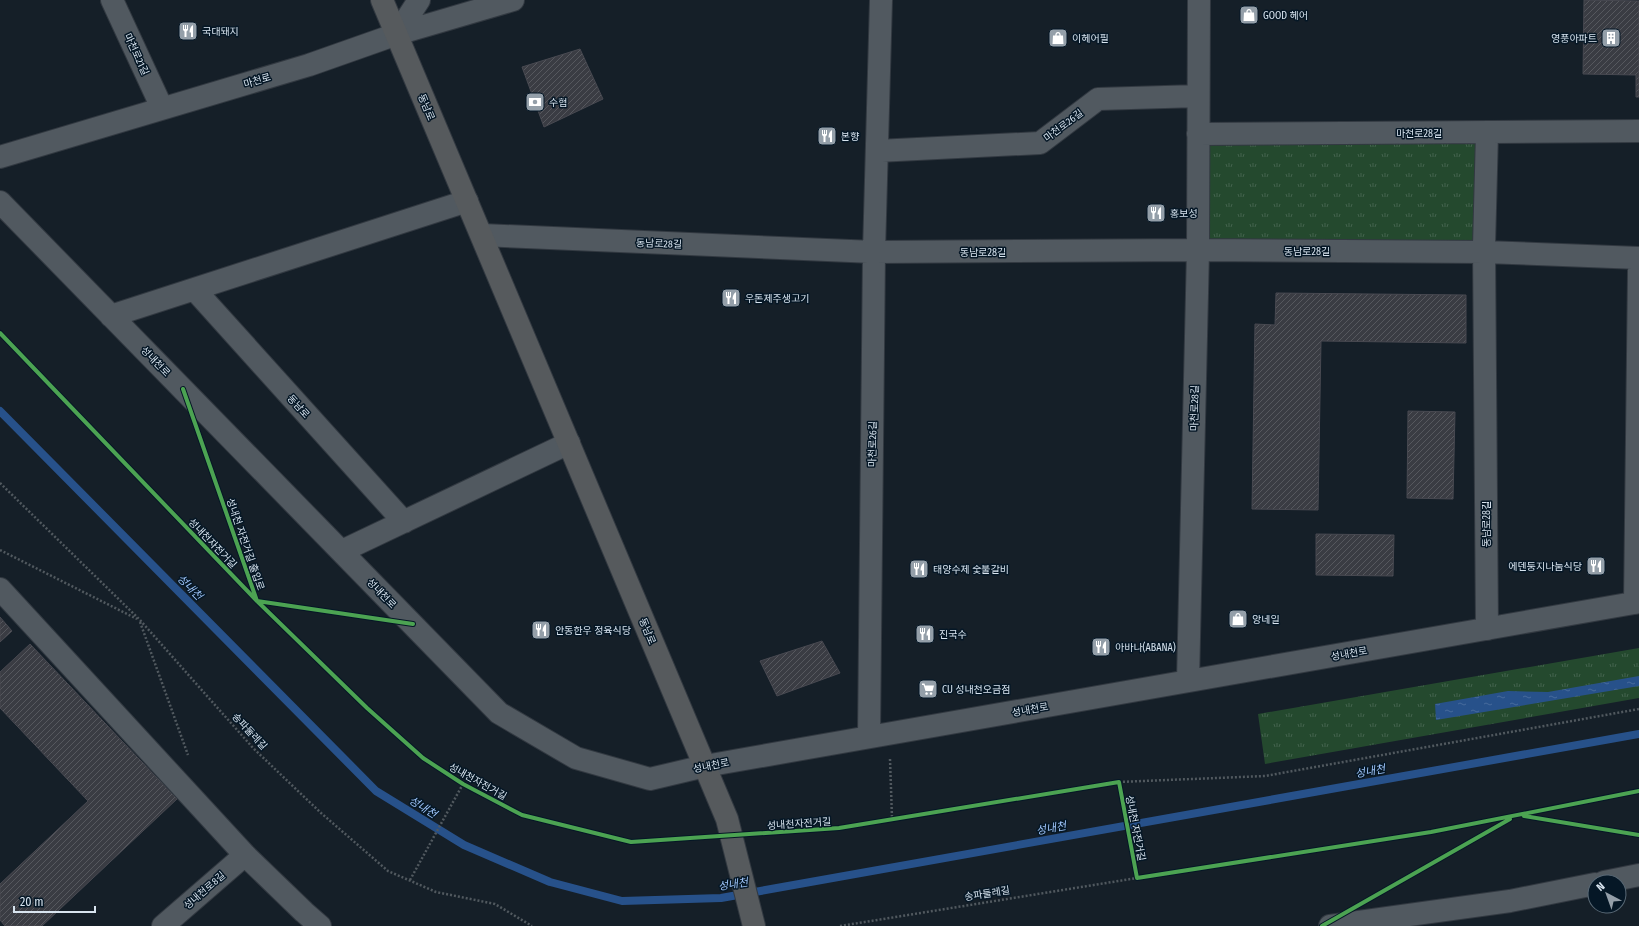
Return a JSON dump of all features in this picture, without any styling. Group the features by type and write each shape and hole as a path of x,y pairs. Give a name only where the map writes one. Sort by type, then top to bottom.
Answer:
{"main road":[{"name":"동남로","path":"382,0 727,819 754,926"}],"street":[{"name":"마천로21길","path":"112,0 162,108"},
{"path":"397,34 419,0"},
{"name":"마천로","path":"0,158 309,65 397,34 513,0"},
{"name":"마천로26길","path":"878,736 874,252 881,0"},
{"name":"마천로28길","path":"1188,681 1198,250 1199,0"},
{"name":"마천로26길","path":"877,151 1040,143 1098,99 1198,96"},
{"name":"마천로28길","path":"1198,134 1639,132"},
{"name":"동남로28길","path":"1487,133 1485,252 1487,629"},
{"path":"112,316 467,201"},
{"name":"성내천로","path":"0,202 499,712 576,758 650,779 705,766 1637,603"},
{"name":"동남로28길","path":"482,235 874,252 1198,250 1485,252 1639,258"},
{"path":"1637,603 1639,271"},
{"name":"동남로","path":"194,289 404,522"},
{"path":"342,551 569,443"},
{"path":"0,589 245,854 320,926"},
{"name":"성내천로8길","path":"163,926 245,854"},
{"path":"1627,877 1639,875"},
{"path":"1330,926 1510,901 1587,886"}],"path":[{"path":"0,550 140,620 190,758"},
{"path":"1111,783 1265,776 1639,709"},
{"path":"878,736 892,818"},
{"path":"410,880 464,784"},
{"path":"885,820 900,817"},
{"path":"1137,878 1145,877"}],"green space":[{"path":"1487,139 1484,246 1203,244 1207,143"},
{"path":"1639,648 1639,698 1265,764 1258,714"}],"water":[{"path":"1639,676 1639,686 1436,720 1435,704 1508,691 1548,692"}],"building":[{"name":"영풍아파트","path":"1584,0 1639,1 1639,97 1636,97 1636,75 1583,74"},
{"path":"580,49 603,99 544,127 522,67"},
{"path":"1276,293 1466,295 1466,343 1321,341 1318,510 1252,509 1255,324 1275,325"},
{"path":"1408,411 1455,412 1453,499 1407,498"},
{"path":"1316,534 1394,535 1393,576 1316,575"},
{"path":"0,617 12,631 0,642"},
{"path":"822,641 840,673 777,696 760,661"},
{"path":"30,644 177,799 42,926 5,926 0,920 0,884 88,801 0,708 0,672"}],"waterway":[{"name":"성내천","path":"0,411 376,791 464,845 550,882 622,901 721,898 1639,734"}],"cycle path":[{"name":"성내천자전거길","path":"0,333 257,601 367,708 423,758 463,784 522,815 631,842 839,828 1119,782 1137,878 1431,832 1639,791"},
{"name":"성내천자전거길","path":"183,389 257,601 413,624"},
{"path":"1524,816 1639,835"},
{"path":"1322,926 1510,819"}],"place":[{"name":"GOOD 헤어","path":"1249,15"},
{"name":"국대돼지","path":"188,31"},
{"name":"이헤어필","path":"1058,38"},
{"name":"영풍아파트","path":"1611,38"},
{"name":"수협","path":"535,102"},
{"name":"본향","path":"827,136"},
{"name":"홍보성","path":"1156,213"},
{"name":"우돈제주생고기","path":"731,298"},
{"name":"에덴둥지나눔식당","path":"1596,566"},
{"name":"태양수제 숯불갈비","path":"919,569"},
{"name":"앙네일","path":"1238,619"},
{"name":"안동한우 정육식당","path":"541,630"},
{"name":"진국수","path":"925,634"},
{"name":"아바나(ABANA)","path":"1101,647"},
{"name":"CU 성내천오금점","path":"928,689"}]}
